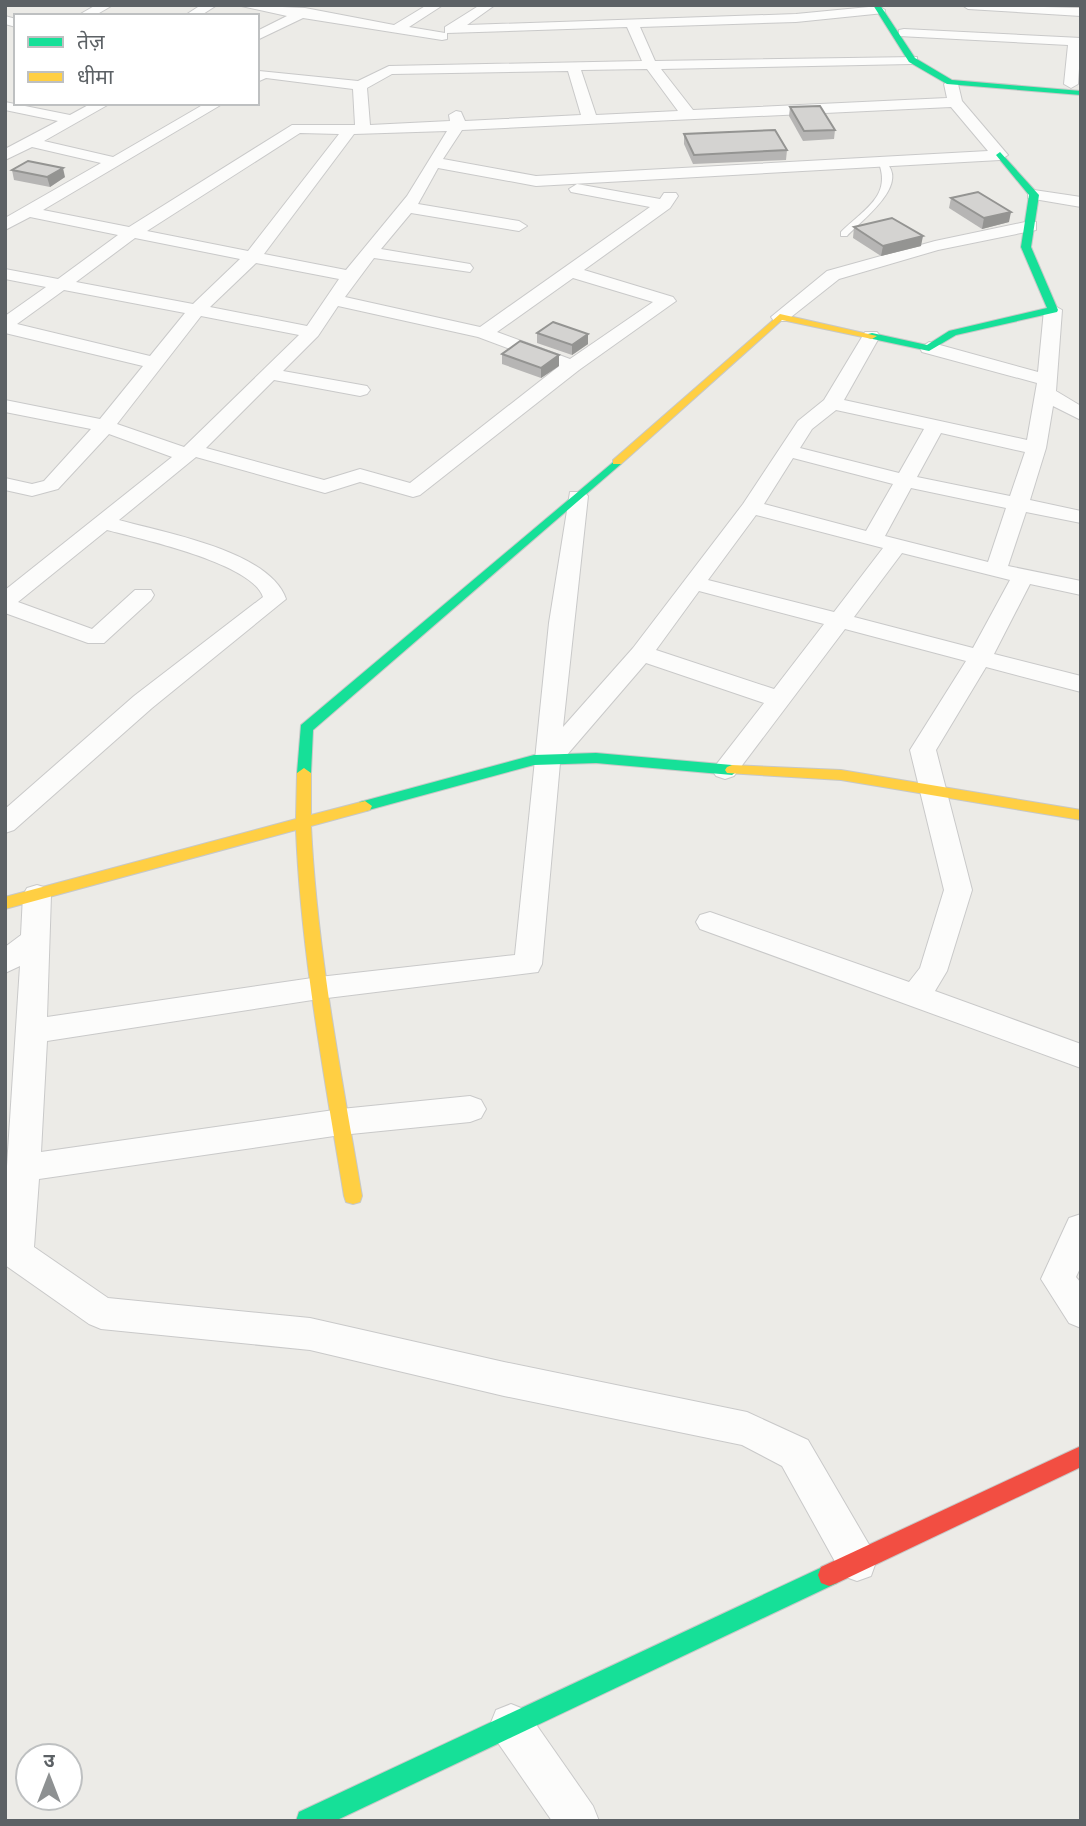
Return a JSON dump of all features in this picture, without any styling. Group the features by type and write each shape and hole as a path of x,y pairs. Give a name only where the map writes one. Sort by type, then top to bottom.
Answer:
{"street":[{"path":"87,14 107,5"},
{"path":"194,14 211,5"},
{"path":"243,5 398,28 447,32 632,23 791,23 881,7"},
{"path":"259,35 316,5"},
{"path":"398,28 437,5"},
{"path":"260,75 360,86 389,70 487,5"},
{"path":"881,7 904,33 918,55 915,62"},
{"path":"881,7 915,62"},
{"path":"904,33 977,18 1049,8 1081,12"},
{"path":"389,70 650,64 808,56 915,62 950,82 966,78 1078,88 1078,42 977,18"},
{"path":"632,23 650,64 688,114"},
{"path":"573,66 590,119"},
{"path":"950,82 955,102 1034,195 1081,202"},
{"path":"5,484 32,490 51,485 105,426 197,310 253,256 357,130 360,86"},
{"path":"5,326 58,284 135,231 297,128 357,130 457,120 590,119 955,102"},
{"path":"5,155 100,105"},
{"path":"5,225 214,105"},
{"path":"5,106 72,120"},
{"path":"143,594 96,638 5,603 190,452 312,332 351,276 406,207 457,120"},
{"path":"30,142 116,162"},
{"path":"536,181 1000,155"},
{"path":"433,162 664,205"},
{"path":"483,334 664,205 686,171"},
{"path":"996,570 1036,448 1047,387 1053,310 1026,247 1034,195"},
{"path":"406,207 519,226"},
{"path":"27,212 135,231 351,276"},
{"path":"353,1196 320,988 302,824 306,728 577,496 780,317 833,275 935,246 1030,226"},
{"path":"370,252 464,268"},
{"path":"5,407 105,426 190,452 325,487 360,475 413,491 572,366 667,301 573,272"},
{"path":"5,274 312,332"},
{"path":"334,300 483,334 572,366"},
{"path":"929,348 953,333 1053,310"},
{"path":"780,317 929,348 1047,387 1081,414"},
{"path":"5,326 155,363"},
{"path":"549,760 641,653 751,508 805,425 832,403 871,335"},
{"path":"270,374 360,390"},
{"path":"832,403 1036,448"},
{"path":"872,540 908,481 936,425"},
{"path":"788,451 908,481 1081,517"},
{"path":"32,1031 320,988 528,964 561,623 577,496"},
{"path":"751,508 872,540 1081,588"},
{"path":"5,824 143,702 275,599 276,592 272,584 229,560 103,522"},
{"path":"725,769 781,700 897,545"},
{"path":"914,998 933,971 958,890 923,750 979,659 1023,576"},
{"path":"694,583 1081,684"},
{"path":"641,653 781,700"},
{"path":"857,1562 795,1453 747,1429 504,1379 310,1334 100,1313 9,1257 24,1168 36,939 21,899 534,760 596,758 841,775 1081,815"},
{"path":"710,922 914,998 1081,1056"},
{"path":"5,962 36,939"},
{"path":"24,1168 341,1122 470,1109"},
{"path":"1081,1227 1058,1279 1081,1312"},
{"path":"308,1821 1081,1456"},
{"path":"511,1725 578,1821"}],"lane":[{"path":"844,234 887,190 889,173 882,161"}],"building":[{"path":"820,106 835,130 804,131 790,107"},
{"path":"775,130 787,150 694,155 684,134"},
{"path":"28,161 63,168 47,177 12,170"},
{"path":"978,192 1011,212 984,218 951,198"},
{"path":"892,218 923,236 883,246 854,227"},
{"path":"553,322 588,334 572,345 537,333"},
{"path":"520,341 559,355 541,368 502,354"}],"traffic: fast":[{"path":"876,5 912,60 950,82 1081,93"},
{"path":"872,336 929,348 953,333 1053,310 1026,247 1034,195 1000,155"},
{"path":"304,773 306,728 617,462"},
{"path":"365,806 534,760 596,758 732,770"},
{"path":"308,1821 829,1575"}],"traffic: slow":[{"path":"617,462 780,317 872,336"},
{"path":"732,770 841,775 1081,815"},
{"path":"304,773 303,826 311,932 353,1196"},
{"path":"5,903 365,806"}],"traffic: jam":[{"path":"829,1575 1081,1456"}]}
